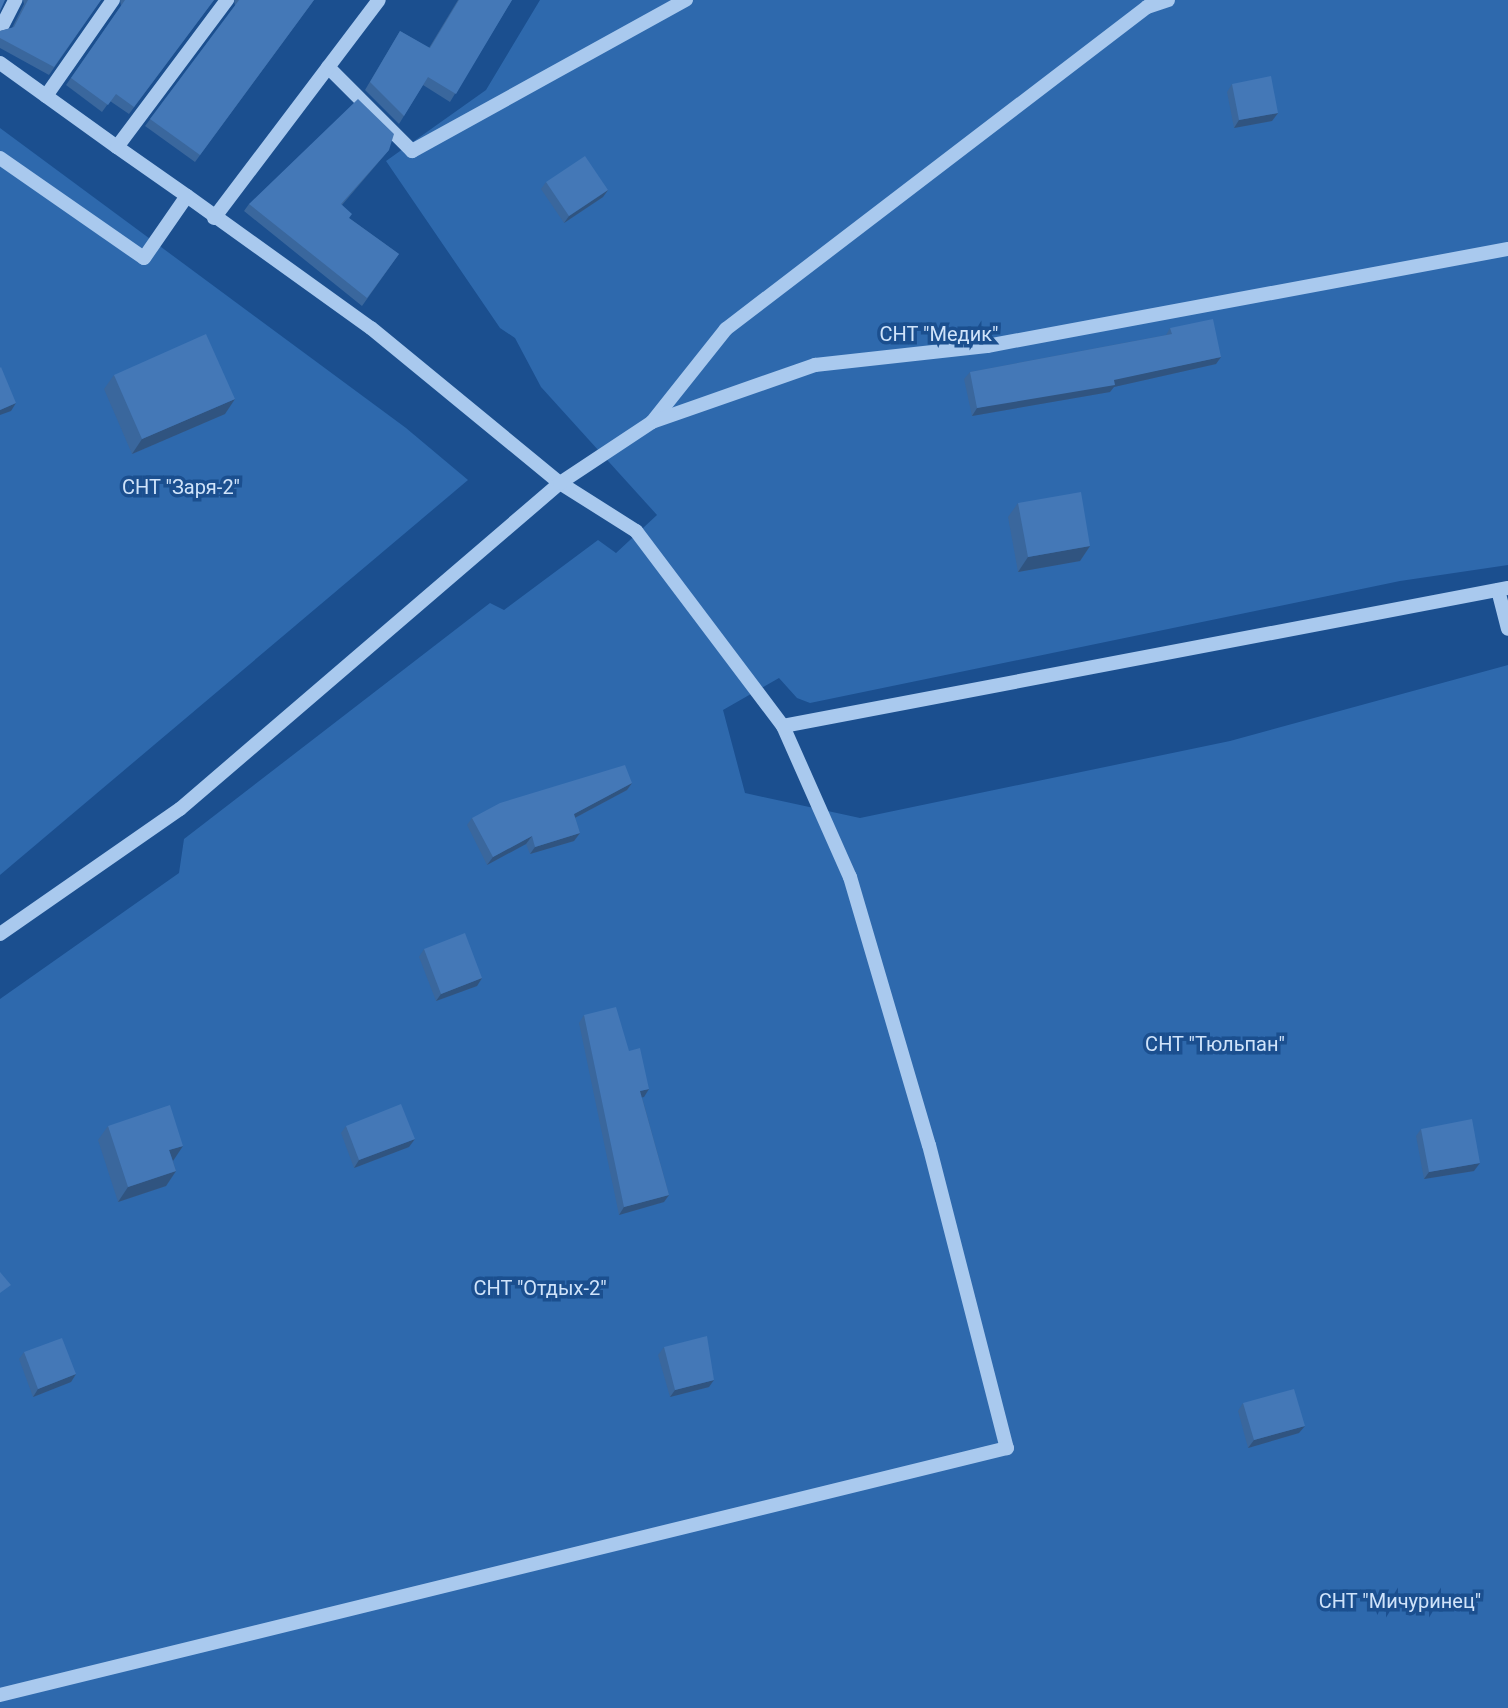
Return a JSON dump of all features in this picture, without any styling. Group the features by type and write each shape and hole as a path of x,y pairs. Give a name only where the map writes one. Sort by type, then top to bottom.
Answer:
{"lane":[{"path":"0,30 15,0"},
{"path":"46,96 113,0"},
{"path":"117,147 227,0"},
{"path":"214,218 379,0"},
{"path":"328,67 412,151 686,0"},
{"path":"652,422 726,329 1147,7 1168,0"},
{"path":"0,63 371,328 560,483 636,531 783,726 850,877 933,1160 1007,1448 0,1695"},
{"path":"0,158 144,258 187,196"},
{"path":"0,934 180,809 560,483 652,422 815,365 987,346 1508,249"},
{"path":"783,726 1503,589 1508,629"}],"green space":[{"path":"540,0 1508,0 1508,565 1400,581 810,703 797,698 779,678 723,710 745,793 860,818 1230,741 1508,665 1508,1708 0,1708 0,999 179,873 184,839 490,603 504,610 598,540 616,553 657,515 541,387 515,338 500,328 386,161 486,90"},
{"name":"СНТ \"Заря-2\"","path":"0,128 406,428 468,480 0,875"}],"building":[{"path":"28,0 101,0 54,67 0,38 0,31 14,27"},
{"path":"125,0 214,0 134,107 116,94 108,105 71,78"},
{"path":"239,0 314,0 200,155 150,119"},
{"path":"459,0 512,0 456,94 428,77 404,116 370,82 400,31 430,48"},
{"path":"1271,76 1278,113 1239,120 1232,84"},
{"path":"358,99 394,134 389,150 341,204 352,214 349,218 399,254 367,298 249,204"},
{"path":"585,156 608,190 569,216 546,182"},
{"path":"1213,319 1221,357 1114,380 1115,385 977,408 970,372 1172,334 1170,328"},
{"path":"206,334 235,399 142,439 114,375"},
{"path":"0,368 16,403 0,410"},
{"path":"1081,492 1090,546 1028,557 1018,503"},
{"path":"625,765 632,783 574,814 580,833 535,847 532,836 493,857 472,818 500,803"},
{"path":"465,933 482,978 441,994 424,949"},
{"path":"616,1007 629,1051 640,1048 649,1089 640,1091 669,1195 624,1207 584,1015"},
{"path":"401,1104 415,1139 359,1160 346,1126"},
{"path":"170,1105 183,1146 169,1150 176,1171 128,1187 108,1126"},
{"path":"1472,1119 1480,1163 1429,1172 1421,1129"},
{"path":"0,1272 11,1285 0,1293"},
{"path":"707,1336 714,1380 675,1390 664,1347"},
{"path":"62,1338 76,1374 38,1389 24,1352"},
{"path":"1294,1389 1305,1426 1254,1440 1243,1403"}],"park label":[{"name":"СНТ \"Медик\"","path":"939,334"},
{"name":"СНТ \"Тюльпан\"","path":"1215,1044"},
{"name":"СНТ \"Отдых-2\"","path":"540,1288"},
{"name":"СНТ \"Мичуринец\"","path":"1400,1601"}]}
